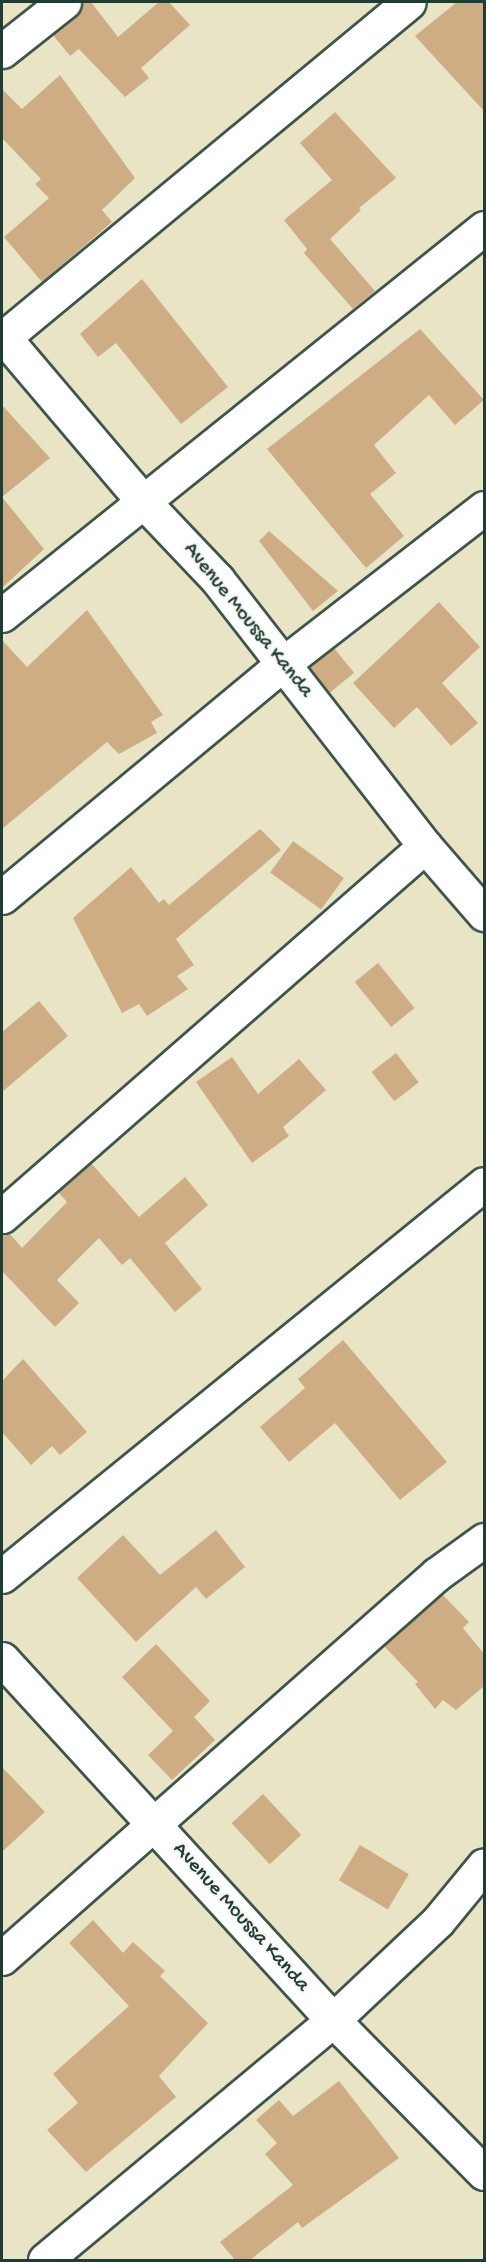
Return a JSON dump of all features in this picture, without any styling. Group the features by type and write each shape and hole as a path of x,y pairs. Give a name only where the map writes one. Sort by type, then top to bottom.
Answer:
{"street":[{"path":"2,51 64,2"},
{"path":"2,337 409,2"},
{"path":"2,615 484,228"},
{"name":"Avenue Moussa Kanda","path":"2,337 143,501 217,579 425,846 484,914"},
{"path":"2,897 284,663 484,508"},
{"path":"2,1216 425,846"},
{"path":"2,1576 484,1184"},
{"path":"2,1958 156,1826 437,1574 484,1540"},
{"name":"Avenue Moussa Kanda","path":"2,1659 333,2019 484,2173"},
{"path":"45,2260 333,2019 438,1921 484,1865"}],"building":[{"path":"84,2 91,2 118,37 159,2 169,2 190,25 141,68 149,78 125,97 79,49 70,56 53,35 76,16"},
{"path":"457,2 484,2 484,111 415,36"},
{"path":"60,75 135,178 102,210 112,222 42,282 4,237 49,198 35,184 41,179 2,138 2,89 22,109"},
{"path":"335,112 396,178 359,208 361,210 330,239 375,291 353,309 304,253 307,249 284,220 332,180 300,143"},
{"path":"142,279 228,387 181,424 116,343 98,357 80,334"},
{"path":"420,329 484,400 455,425 429,395 374,445 396,473 370,494 404,536 366,568 267,449"},
{"path":"2,405 50,458 2,497"},
{"path":"2,497 44,549 2,588"},
{"path":"269,531 338,591 313,611 259,541"},
{"path":"439,602 480,647 442,683 478,723 451,746 417,707 394,728 353,683"},
{"path":"87,610 163,715 151,722 157,733 119,754 107,742 2,829 2,640 27,667"},
{"path":"334,648 354,673 330,692 310,668"},
{"path":"260,829 281,850 176,939 194,965 177,976 188,989 147,1016 139,1004 122,1013 73,918 131,867 159,903 164,899 169,905"},
{"path":"293,841 344,878 321,910 270,873"},
{"path":"378,963 415,1008 391,1027 355,982"},
{"path":"39,1001 68,1036 2,1092 2,1032"},
{"path":"396,1053 419,1082 394,1101 372,1072"},
{"path":"232,1057 258,1094 299,1059 326,1090 283,1127 289,1136 252,1163 196,1082"},
{"path":"91,1163 139,1217 185,1177 208,1205 165,1243 202,1289 175,1312 130,1258 122,1265 99,1238 57,1280 79,1303 55,1327 2,1271 2,1234 9,1233 22,1248 67,1202 58,1192"},
{"path":"343,1340 447,1462 400,1500 335,1423 289,1462 260,1427 305,1388 298,1379"},
{"path":"23,1359 87,1432 60,1455 52,1446 31,1465 2,1432 2,1381"},
{"path":"216,1530 245,1567 206,1599 196,1587 136,1642 77,1578 123,1535 160,1575"},
{"path":"442,1594 469,1622 463,1628 484,1654 484,1686 456,1710 443,1700 435,1709 415,1684 418,1682 384,1646"},
{"path":"156,1644 210,1701 194,1717 215,1740 172,1780 148,1755 173,1731 122,1677"},
{"path":"2,1767 45,1812 2,1852"},
{"path":"263,1794 301,1835 270,1864 232,1823"},
{"path":"360,1845 409,1874 388,1910 339,1880"},
{"path":"93,1920 123,1953 133,1942 165,1971 160,1976 208,2023 159,2076 176,2097 86,2172 47,2130 78,2103 53,2074 129,2006 69,1943"},
{"path":"339,2081 399,2158 302,2228 298,2222 250,2260 235,2260 220,2242 293,2185 265,2154 277,2143 256,2120 279,2100 293,2116"}]}
